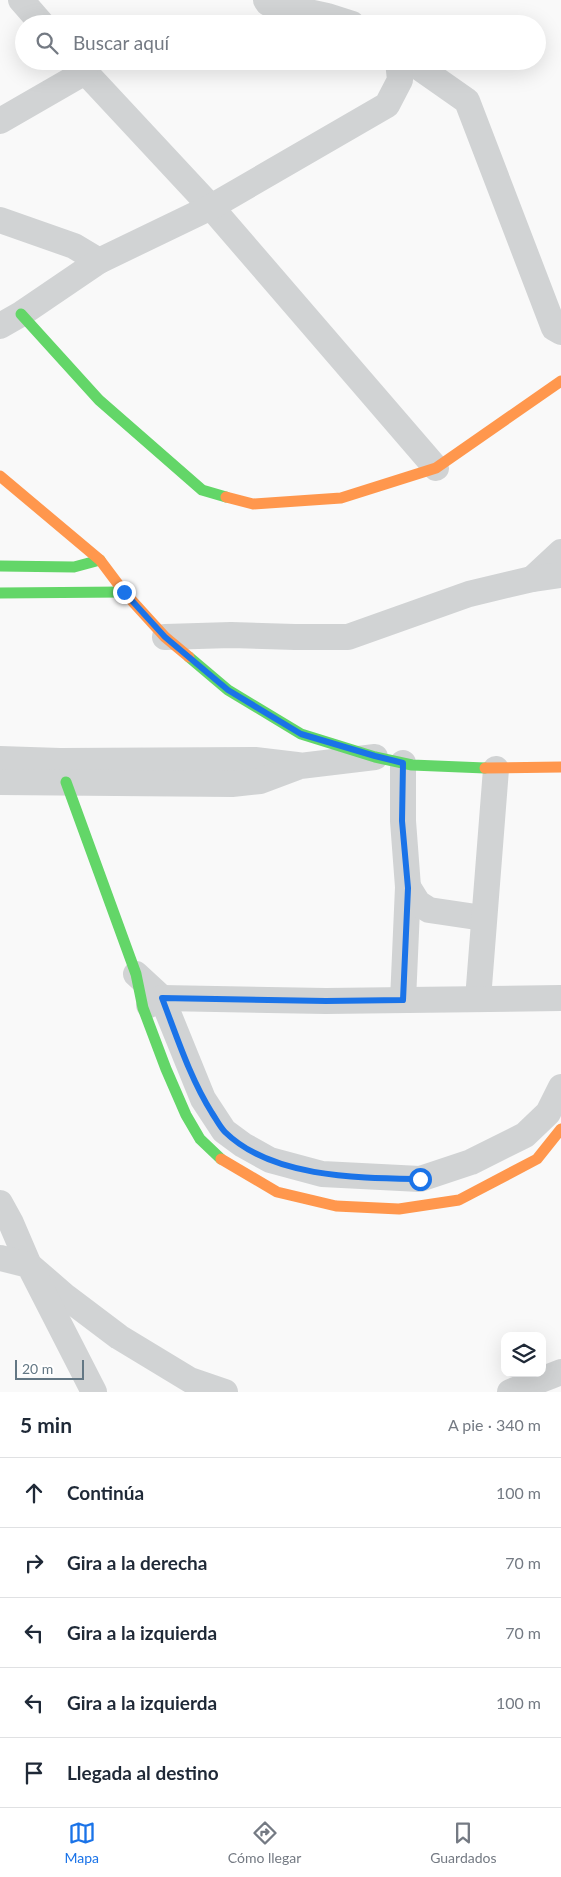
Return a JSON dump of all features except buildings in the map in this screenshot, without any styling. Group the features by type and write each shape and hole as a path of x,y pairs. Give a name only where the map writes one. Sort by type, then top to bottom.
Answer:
{"street":[{"path":"21,0 34,15"},
{"path":"266,0 268,3 322,15"},
{"path":"0,121 76,70"},
{"path":"83,70 211,207 436,468"},
{"path":"399,70 400,80 387,105 211,207 99,261 10,320 202,490 253,504 341,498 436,468 561,381"},
{"path":"423,70 467,101 554,328 561,332"},
{"path":"0,220 74,246 99,261"},
{"path":"0,476 100,560 124,592 165,637 228,690 301,734 403,763 446,768 561,768"},
{"path":"532,579 561,552"},
{"path":"0,566 74,567 100,560"},
{"path":"165,637 231,635 348,636 469,594 532,579 561,575"},
{"path":"0,593 124,592"},
{"path":"0,782 232,784 260,780 300,766 375,756"},
{"path":"0,759 255,760 300,766"},
{"path":"403,763 402,821 408,888 403,1000"},
{"path":"478,999 496,769"},
{"path":"66,782 136,974 203,1098 224,1131 243,1145 270,1160 322,1174 420,1179 471,1162 525,1134 548,1112 561,1087"},
{"path":"408,888 418,903 429,910 483,918"},
{"path":"152,1003 561,998"},
{"path":"152,1003 166,1069 186,1115 200,1139 221,1159 277,1192 336,1206 399,1210 459,1200 537,1159 561,1129"},
{"path":"0,1203 94,1392"},
{"path":"0,1258 30,1265 66,1297 119,1337 190,1380 225,1392"},
{"path":"510,1392 561,1372"}],"traffic: fast":[{"path":"21,314 99,400 202,490 226,497"},
{"path":"0,566 74,567 100,560"},
{"path":"0,593 124,592"},
{"path":"189,657 228,690 301,734 375,757 412,765 485,768"},
{"path":"66,782 136,974 143,1008 166,1069 186,1115 200,1139 221,1159"}],"traffic: slow":[{"path":"226,497 253,504 341,498 436,468 561,381"},
{"path":"0,476 100,560 124,592 165,637 189,657"},
{"path":"485,768 561,767"},
{"path":"221,1159 277,1192 336,1206 399,1209 459,1200 537,1159 561,1129"}],"route":[{"path":"124,592 165,637 228,690 301,734 403,763 402,821 408,888 403,1000 326,1001 162,998 203,1098 224,1131 243,1145 270,1160 322,1174 420,1179"}]}
